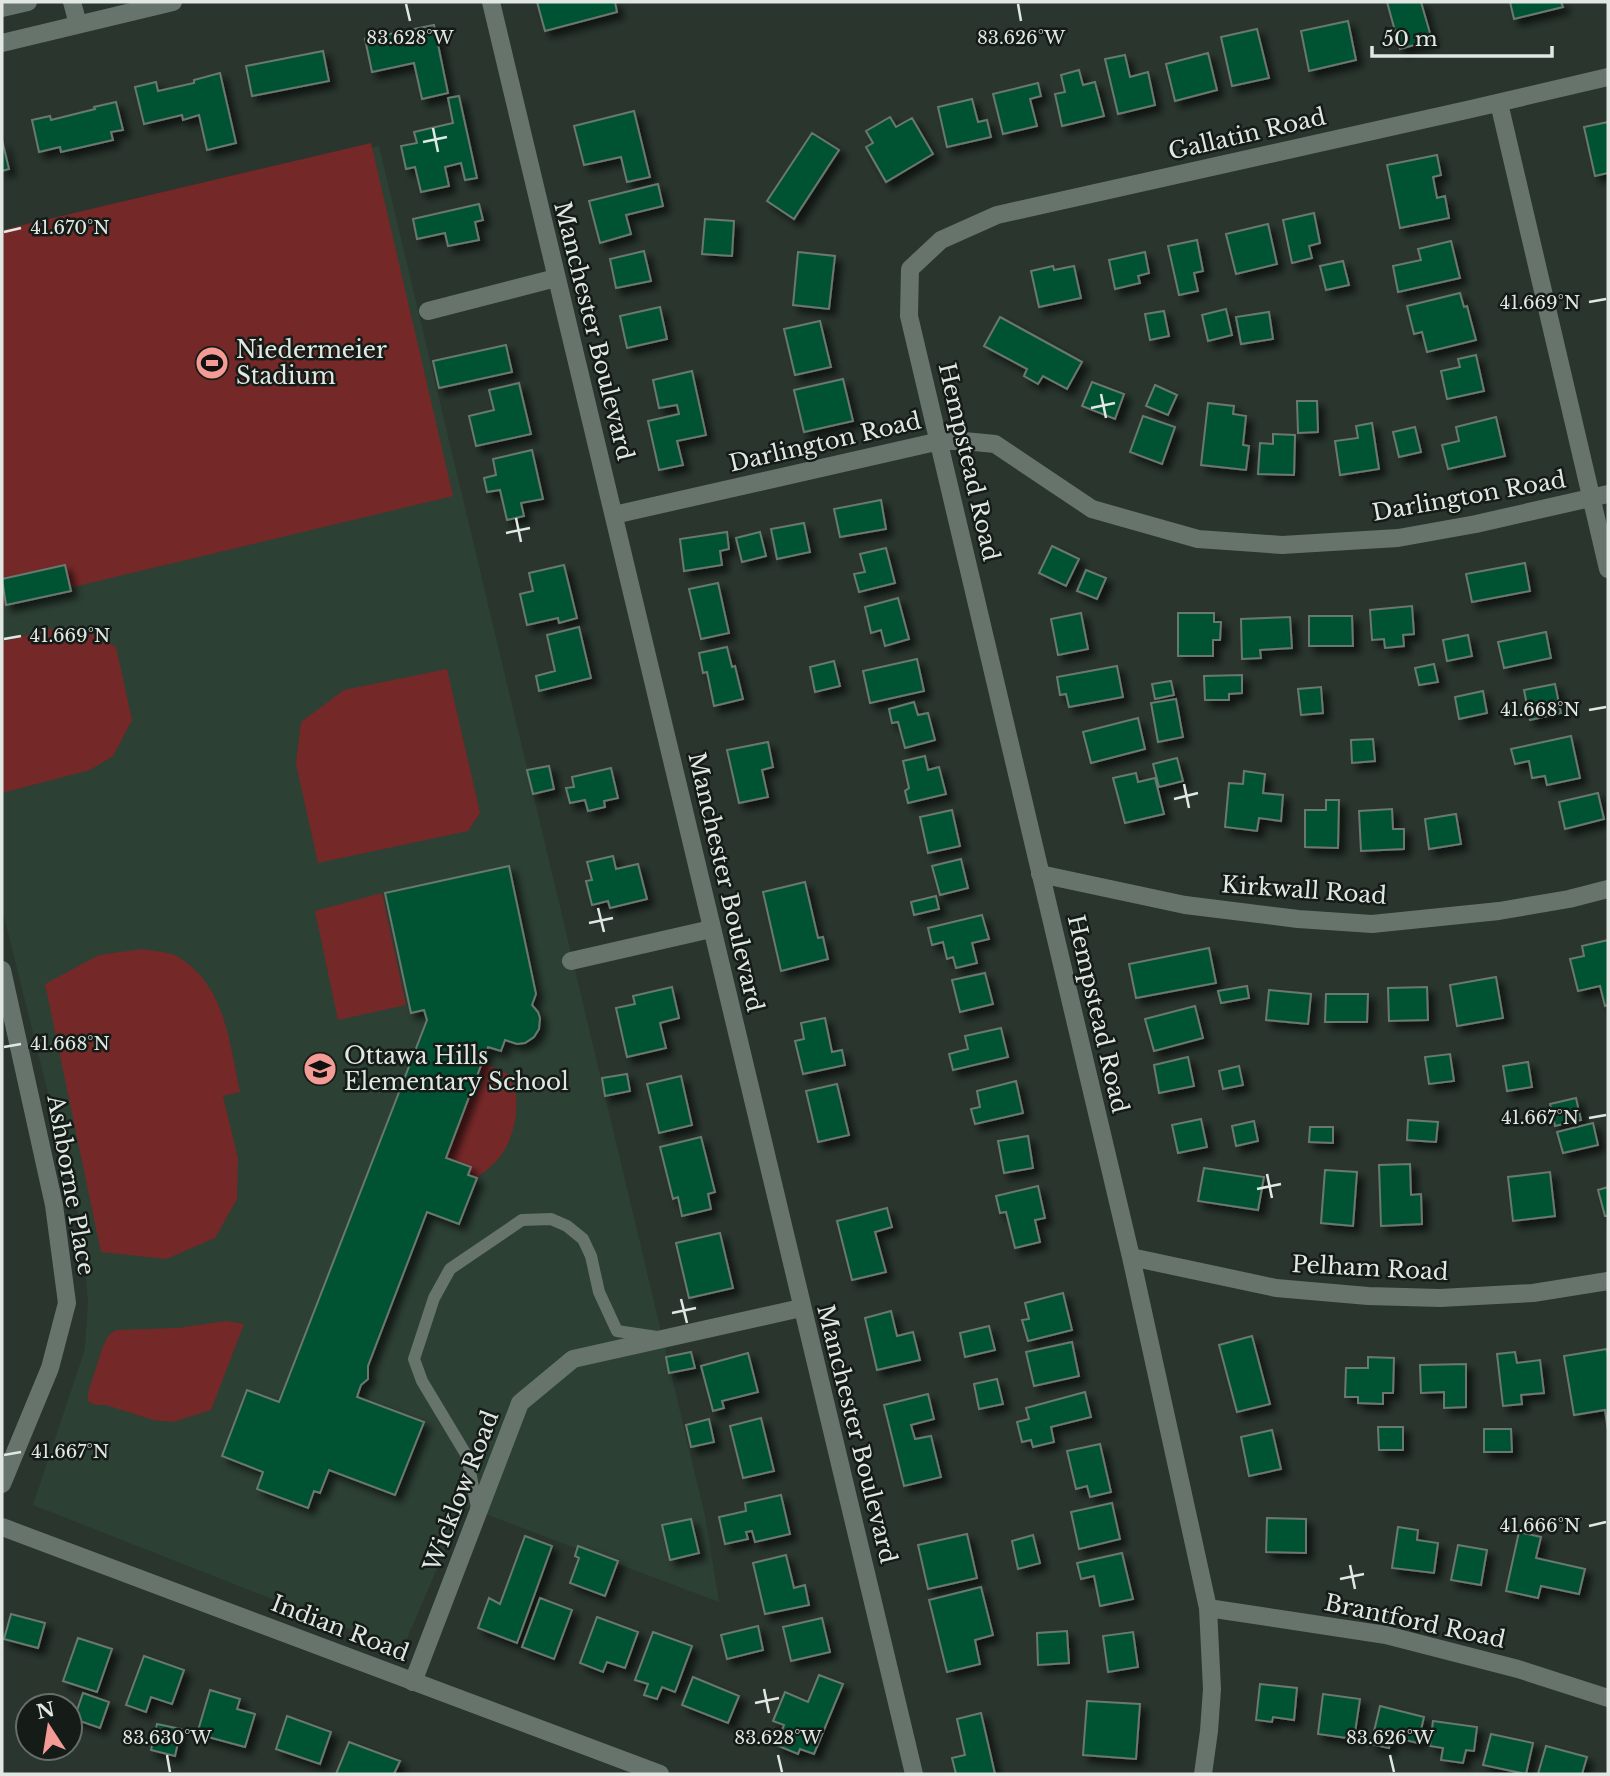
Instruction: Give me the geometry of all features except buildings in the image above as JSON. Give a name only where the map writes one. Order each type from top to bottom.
[{"type":"street","points":[[2,8],[29,2]]},
{"type":"street","points":[[72,2],[78,24]]},
{"type":"street","points":[[2,43],[173,2]]},
{"type":"street","name":"Manchester Boulevard","points":[[491,2],[914,1774]]},
{"type":"street","name":"Gallatin Road","points":[[910,269],[942,240],[997,215],[1608,77]]},
{"type":"street","points":[[1499,103],[1600,496],[1608,569]]},
{"type":"street","name":"Hempstead Road","points":[[910,269],[909,316],[1131,1257],[1208,1608],[1212,1689],[1203,1774]]},
{"type":"street","points":[[428,312],[556,278]]},
{"type":"street","name":"Darlington Road","points":[[614,515],[940,441],[995,444],[1092,509],[1198,539],[1282,545],[1398,538],[1476,524],[1600,496]]},
{"type":"street","name":"Kirkwall Road","points":[[1040,874],[1185,905],[1298,919],[1372,924],[1499,911],[1608,889]]},
{"type":"street","points":[[571,961],[711,929]]},
{"type":"street","name":"Ashborne Place","points":[[2,970],[54,1205],[67,1303],[50,1368],[2,1485]]},
{"type":"street","name":"Pelham Road","points":[[1131,1257],[1276,1287],[1368,1296],[1440,1298],[1533,1293],[1608,1281]]},
{"type":"street","name":"Wicklow Road","points":[[413,1682],[520,1403],[573,1359],[801,1308]]},
{"type":"street","name":"Indian Road","points":[[2,1527],[660,1774]]},
{"type":"street","name":"Brantford Road","points":[[1208,1608],[1386,1635],[1518,1669],[1608,1698]]},
{"type":"lane","points":[[478,1514],[467,1456],[422,1381],[414,1359],[434,1298],[450,1269],[522,1220],[551,1219],[567,1226],[583,1239],[591,1256],[599,1293],[617,1331],[664,1339]]},
{"type":"shaded area","name":"Niedermeier Stadium","points":[[371,143],[453,496],[2,604],[2,230]]},
{"type":"shaded area","name":"Ottawa Hills Elementary School","points":[[379,146],[705,1516],[719,1602],[464,1506],[402,1650],[33,1505],[85,1349],[88,1302],[82,1230],[2,908],[2,233]]},
{"type":"shaded area","points":[[54,628],[88,631],[116,647],[132,720],[113,756],[90,770],[2,793],[2,642]]},
{"type":"shaded area","points":[[447,669],[480,813],[468,831],[318,863],[296,764],[301,722],[344,690]]},
{"type":"shaded area","points":[[382,893],[406,1005],[338,1020],[315,911]]},
{"type":"shaded area","points":[[143,949],[180,958],[195,970],[207,985],[223,1018],[240,1092],[223,1096],[238,1159],[237,1199],[215,1238],[166,1259],[101,1252],[45,984],[99,955]]},
{"type":"shaded area","points":[[482,1062],[510,1075],[516,1094],[516,1116],[506,1147],[496,1161],[477,1178],[468,1175],[470,1167],[446,1158]]},
{"type":"shaded area","points":[[226,1321],[244,1324],[211,1410],[173,1422],[153,1420],[88,1401],[88,1393],[103,1346],[108,1336],[116,1330],[178,1328]]},
{"type":"place","name":"Niedermeier Stadium","points":[[212,363]]},
{"type":"place","name":"Ottawa Hills Elementary School","points":[[320,1069]]}]
